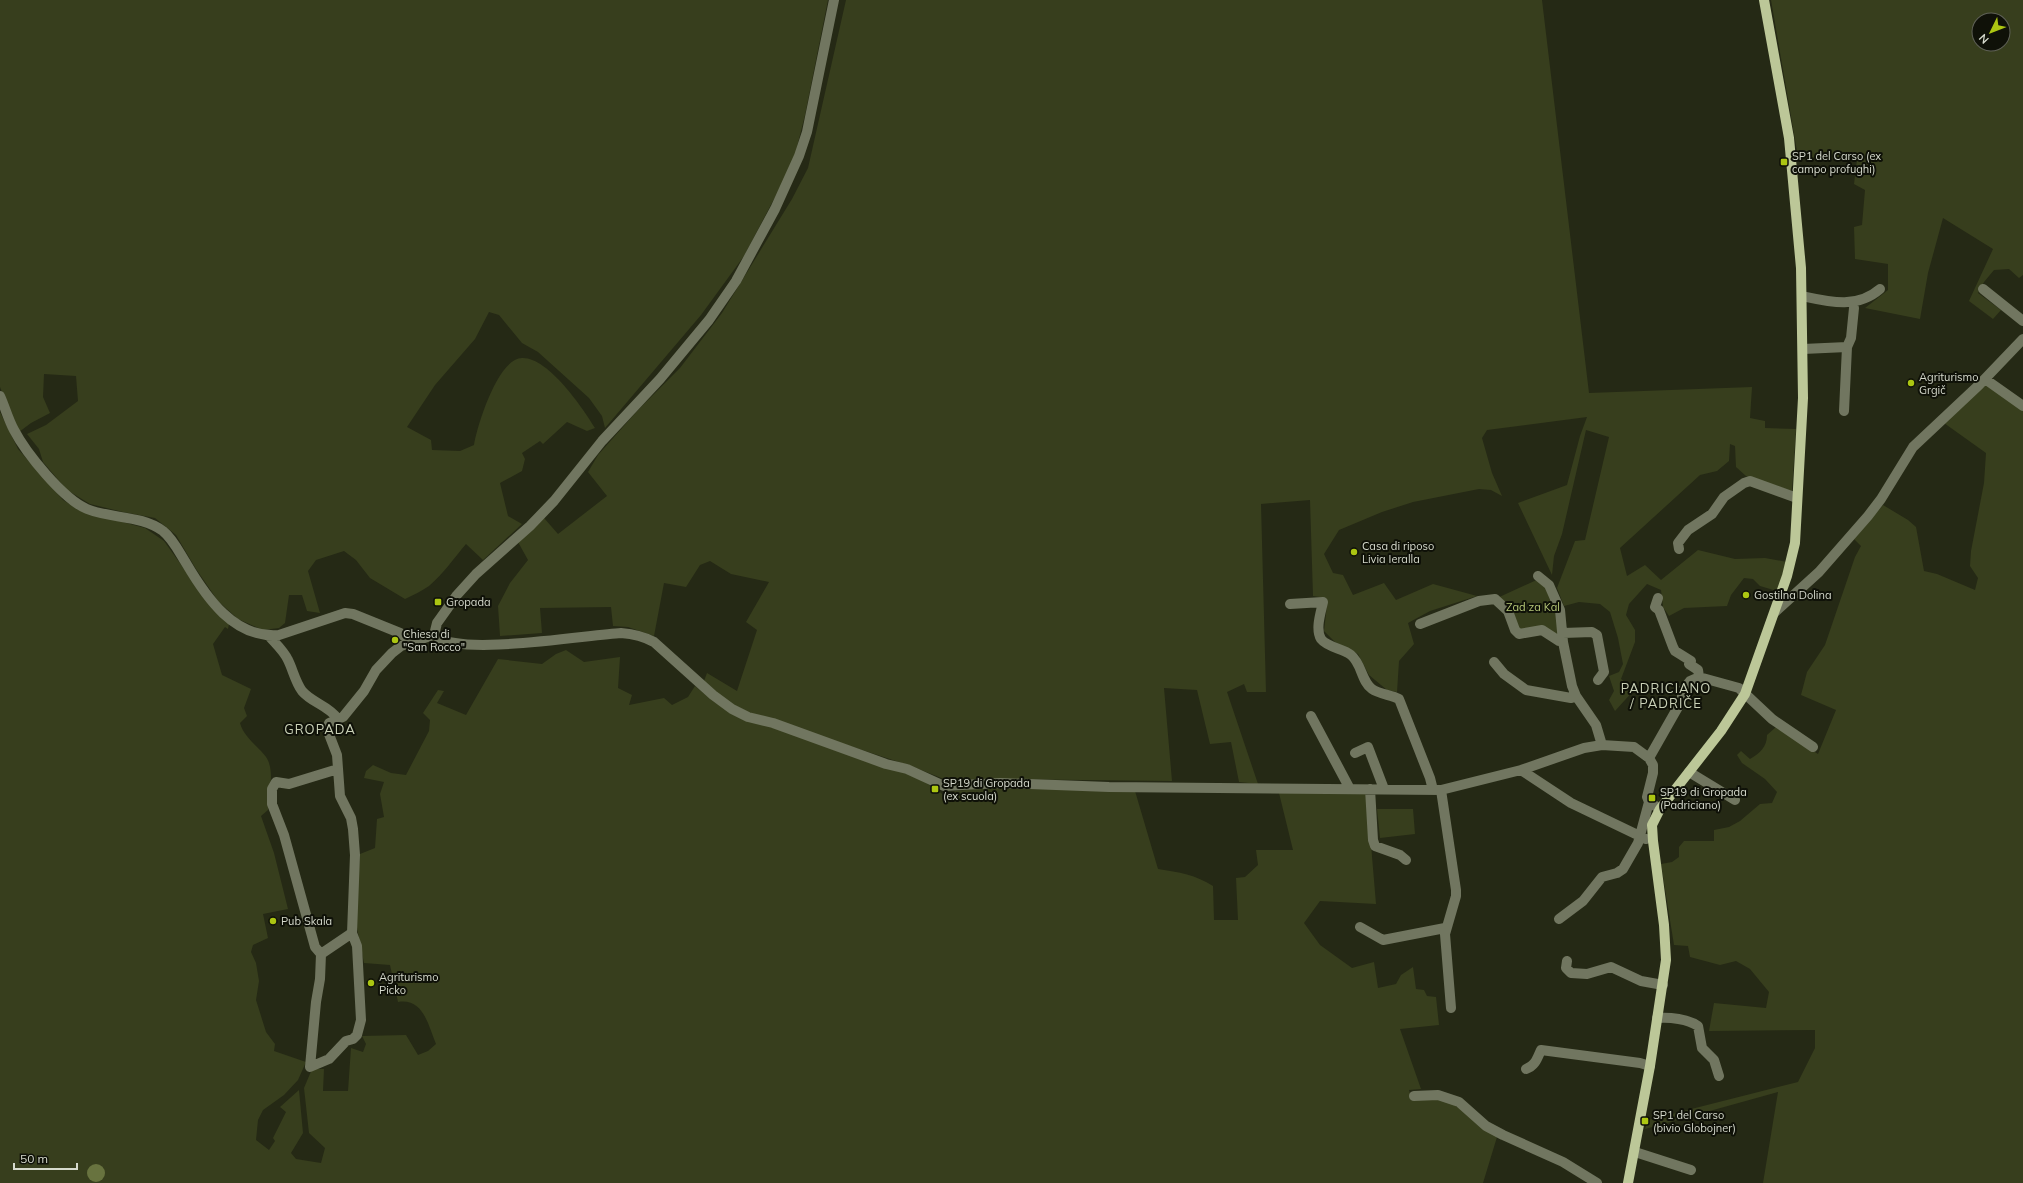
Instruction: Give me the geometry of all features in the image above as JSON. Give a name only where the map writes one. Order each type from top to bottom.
[{"type":"main road","points":[[1628,1183],[1635,1152],[1663,985],[1666,939],[1652,841],[1652,825],[1660,809],[1727,722],[1745,694],[1775,612],[1793,556],[1803,349],[1802,296],[1793,167],[1784,100],[1764,0]]},
{"type":"street","points":[[436,634],[437,623],[457,595],[476,574],[530,526],[554,501],[602,441],[660,379],[709,320],[736,281],[775,209],[799,156],[807,132],[834,0]]},
{"type":"street","points":[[1802,296],[1844,303],[1869,298],[1880,289]]},
{"type":"street","points":[[1983,290],[2023,320]]},
{"type":"street","points":[[1844,410],[1847,347],[1851,338],[1854,308]]},
{"type":"street","points":[[1775,612],[1819,572],[1864,521],[1881,499],[1914,448],[1985,379],[2023,339]]},
{"type":"street","points":[[1803,349],[1847,347]]},
{"type":"street","points":[[1985,379],[2023,406]]},
{"type":"street","points":[[0,396],[13,428],[32,458],[74,502],[87,509],[152,525],[163,532],[171,540],[196,580],[223,614],[241,627],[255,633],[269,636],[279,635],[345,613],[362,617],[400,633],[411,642]]},
{"type":"street","points":[[1679,549],[1678,543],[1688,530],[1712,514],[1718,503],[1744,483],[1750,481],[1797,498]]},
{"type":"street","points":[[1538,576],[1549,585],[1560,610],[1569,675],[1576,696],[1596,725],[1602,745]]},
{"type":"street","points":[[1658,598],[1655,607],[1659,610],[1675,651],[1691,661],[1689,664],[1698,670],[1699,677]]},
{"type":"street","points":[[1420,624],[1479,601],[1495,599],[1508,611],[1515,630],[1519,634],[1542,630],[1559,641],[1563,637],[1592,632],[1597,635],[1604,672],[1598,680]]},
{"type":"street","points":[[1290,604],[1323,602],[1319,628],[1321,638],[1326,643],[1351,655],[1358,662],[1366,682],[1373,690],[1399,699],[1430,778],[1437,790],[1456,890],[1456,896],[1445,928],[1445,945],[1451,1008]]},
{"type":"street","points":[[436,634],[441,639],[448,642],[469,644],[508,644],[621,633],[633,634],[654,642],[707,690],[732,709],[748,717],[773,723],[886,764],[907,769],[944,786],[1007,783],[1109,787],[1350,788],[1437,790],[1521,770],[1584,748],[1602,745],[1634,747],[1649,758],[1653,773],[1648,791],[1649,802],[1640,837],[1623,869],[1617,873],[1602,877],[1583,901],[1559,919]]},
{"type":"street","points":[[338,768],[289,784],[276,782],[272,789],[272,804],[284,835],[315,947],[321,954],[320,979],[316,1002],[310,1067],[329,1059],[346,1041],[357,1035],[361,1020],[358,946],[352,933],[355,855],[353,829],[351,818],[340,796],[338,768],[337,755],[327,729],[329,723],[343,717],[356,702],[381,664],[402,646],[436,634]]},
{"type":"street","points":[[269,636],[288,658],[296,682],[303,691],[314,701],[324,705],[338,719]]},
{"type":"street","points":[[1494,662],[1504,674],[1526,690],[1571,698],[1576,696]]},
{"type":"street","points":[[1649,758],[1682,700],[1682,690],[1690,680],[1699,677],[1734,686],[1772,719],[1813,748]]},
{"type":"street","points":[[1311,716],[1350,788]]},
{"type":"street","points":[[1355,753],[1368,747],[1384,789]]},
{"type":"street","points":[[1521,770],[1571,803],[1640,837],[1652,841]]},
{"type":"street","points":[[1689,772],[1735,800]]},
{"type":"street","points":[[1370,789],[1373,840],[1376,846],[1400,855],[1406,860]]},
{"type":"street","points":[[1649,802],[1660,809]]},
{"type":"street","points":[[1360,927],[1383,940],[1445,928]]},
{"type":"street","points":[[321,954],[341,942],[352,933]]},
{"type":"street","points":[[1567,961],[1566,968],[1571,973],[1579,975],[1611,967],[1640,981],[1663,985]]},
{"type":"street","points":[[1658,1018],[1667,1018],[1693,1023],[1698,1026],[1702,1048],[1714,1060],[1718,1076]]},
{"type":"street","points":[[1526,1070],[1532,1067],[1540,1050],[1633,1062],[1650,1066]]},
{"type":"street","points":[[1414,1096],[1438,1095],[1459,1102],[1486,1126],[1563,1162],[1597,1183]]},
{"type":"street","points":[[1635,1152],[1691,1170]]},
{"type":"green space","points":[[0,0],[828,0],[805,115],[793,163],[744,256],[701,315],[605,428],[602,416],[589,398],[538,352],[522,343],[499,315],[489,312],[475,339],[435,385],[407,427],[431,440],[432,450],[460,451],[474,445],[479,423],[490,394],[505,369],[513,361],[522,358],[532,360],[553,374],[564,385],[582,408],[595,428],[587,431],[567,422],[543,444],[540,441],[522,453],[525,459],[522,471],[500,483],[508,516],[522,524],[483,560],[466,544],[444,571],[429,586],[405,599],[370,578],[356,560],[344,551],[316,560],[308,571],[320,613],[307,611],[302,595],[289,595],[285,623],[279,628],[263,630],[238,619],[218,601],[196,569],[176,535],[155,518],[90,504],[67,490],[43,462],[39,449],[27,434],[46,425],[78,401],[76,376],[44,374],[43,397],[50,413],[31,423],[19,432],[12,419],[0,387]]},
{"type":"green space","points":[[846,0],[1542,0],[1589,393],[1752,387],[1750,418],[1765,421],[1765,428],[1796,429],[1792,491],[1746,476],[1736,467],[1735,446],[1730,444],[1729,461],[1717,471],[1700,475],[1620,548],[1627,576],[1645,565],[1661,580],[1698,550],[1735,559],[1765,558],[1787,562],[1777,591],[1760,586],[1753,579],[1744,578],[1731,595],[1727,606],[1684,608],[1669,616],[1663,607],[1661,590],[1647,584],[1629,604],[1626,615],[1635,630],[1635,642],[1621,679],[1635,689],[1615,711],[1609,700],[1614,691],[1609,676],[1619,672],[1623,664],[1618,638],[1610,612],[1600,604],[1579,602],[1564,606],[1557,588],[1575,541],[1585,540],[1609,437],[1586,430],[1562,534],[1554,556],[1552,575],[1518,503],[1567,485],[1580,436],[1587,417],[1487,430],[1482,438],[1492,473],[1502,496],[1491,490],[1479,489],[1413,502],[1382,512],[1339,530],[1324,554],[1333,573],[1343,575],[1353,595],[1384,583],[1396,600],[1433,584],[1477,596],[1430,611],[1408,623],[1414,644],[1399,661],[1397,692],[1387,690],[1369,675],[1358,654],[1335,642],[1324,631],[1327,605],[1326,598],[1313,596],[1310,500],[1261,504],[1266,692],[1247,692],[1244,684],[1227,692],[1258,784],[1239,782],[1231,742],[1210,744],[1197,690],[1164,688],[1172,781],[991,779],[949,781],[911,766],[749,713],[725,700],[704,681],[707,673],[737,691],[757,630],[746,622],[769,582],[731,574],[710,561],[700,565],[686,587],[664,583],[654,636],[628,627],[613,626],[611,607],[540,608],[542,633],[500,636],[498,606],[510,583],[528,560],[518,542],[544,518],[558,534],[607,496],[588,472],[598,455],[638,410],[680,368],[722,313],[792,199],[808,168]]},
{"type":"green space","points":[[1771,0],[2023,0],[2023,275],[2019,278],[2009,269],[1994,270],[1984,282],[1978,293],[2001,310],[1993,319],[1969,301],[1993,249],[1943,218],[1928,273],[1920,319],[1865,308],[1888,290],[1888,264],[1855,259],[1854,227],[1862,225],[1865,190],[1854,184],[1857,160],[1798,157]]},
{"type":"green space","points":[[1985,382],[2023,409],[2023,1183],[1763,1183],[1778,1092],[1645,1129],[1648,1120],[1798,1082],[1815,1048],[1815,1030],[1709,1031],[1714,1003],[1766,1008],[1769,992],[1750,969],[1736,961],[1720,965],[1690,957],[1688,946],[1674,945],[1661,864],[1672,862],[1679,857],[1679,847],[1684,841],[1714,841],[1714,830],[1729,827],[1740,821],[1760,804],[1772,803],[1777,792],[1765,779],[1742,763],[1737,755],[1741,751],[1750,759],[1754,757],[1760,752],[1766,743],[1767,735],[1776,727],[1818,754],[1836,710],[1801,695],[1807,672],[1825,645],[1855,557],[1861,546],[1854,539],[1883,505],[1908,520],[1916,527],[1924,571],[1937,574],[1975,590],[1978,578],[1970,566],[1971,551],[1984,483],[1986,453],[1944,423]]},
{"type":"green space","points":[[0,412],[18,449],[63,500],[81,511],[145,528],[164,541],[182,566],[229,624],[228,629],[225,627],[213,644],[222,675],[251,689],[244,708],[247,716],[240,723],[246,735],[264,754],[269,763],[271,781],[268,810],[261,816],[274,853],[288,909],[263,914],[268,938],[253,945],[251,952],[256,963],[259,981],[256,1000],[266,1032],[275,1044],[274,1051],[306,1062],[298,1080],[284,1095],[263,1110],[258,1120],[256,1140],[269,1150],[275,1141],[273,1138],[286,1112],[280,1107],[299,1090],[303,1133],[291,1153],[296,1159],[321,1163],[325,1148],[309,1133],[304,1088],[312,1069],[324,1069],[323,1091],[348,1091],[351,1048],[363,1052],[366,1044],[362,1036],[406,1035],[418,1055],[428,1051],[436,1044],[427,1021],[419,1008],[406,1002],[398,1002],[390,965],[364,963],[355,918],[360,854],[375,848],[377,819],[384,817],[380,794],[384,782],[364,778],[366,771],[373,765],[391,773],[406,775],[429,731],[430,720],[423,713],[438,690],[444,691],[437,703],[466,715],[498,659],[542,664],[556,654],[566,650],[584,662],[620,657],[618,688],[632,695],[629,705],[664,698],[672,705],[688,697],[695,686],[713,701],[731,713],[911,774],[938,790],[946,798],[955,791],[999,787],[1135,791],[1158,869],[1187,874],[1213,886],[1214,920],[1238,920],[1236,878],[1245,877],[1258,865],[1256,850],[1293,850],[1279,793],[1365,793],[1367,797],[1376,904],[1320,901],[1304,923],[1320,945],[1352,968],[1374,962],[1378,988],[1396,984],[1401,975],[1413,967],[1416,989],[1424,990],[1427,996],[1436,997],[1439,1025],[1400,1029],[1421,1089],[1409,1090],[1412,1100],[1425,1098],[1436,1099],[1458,1107],[1497,1137],[1483,1183],[0,1183]]},
{"type":"green space","name":"Zad za Kal","points":[[1541,578],[1549,585],[1563,642],[1549,633],[1519,634],[1495,599]]},
{"type":"green space","points":[[1377,809],[1413,809],[1415,834],[1380,838]]},
{"type":"shaded area","points":[[92,1164],[100,1164],[105,1169],[103,1180],[100,1182],[92,1182],[87,1177],[87,1169]]},
{"type":"place","name":"SP1 del Carso (ex campo profughi)","points":[[1784,162]]},
{"type":"place","name":"Agriturismo Grgič","points":[[1911,383]]},
{"type":"place","name":"Casa di riposo Livia Ieralla","points":[[1354,552]]},
{"type":"place","name":"Gostilna Dolina","points":[[1746,595]]},
{"type":"place","name":"Gropada","points":[[438,602]]},
{"type":"place","name":"Chiesa di \"San Rocco\"","points":[[395,640]]},
{"type":"place","name":"SP19 di Gropada (ex scuola)","points":[[935,789]]},
{"type":"place","name":"SP19 di Gropada (Padriciano)","points":[[1652,798]]},
{"type":"place","name":"Pub Skala","points":[[273,921]]},
{"type":"place","name":"Agriturismo Picko","points":[[371,983]]},
{"type":"place","name":"SP1 del Carso (bivio Globojner)","points":[[1645,1121]]},
{"type":"district","name":"PADRICIANO / PADRIČE","points":[[1666,696]]},
{"type":"district","name":"GROPADA","points":[[320,729]]}]
